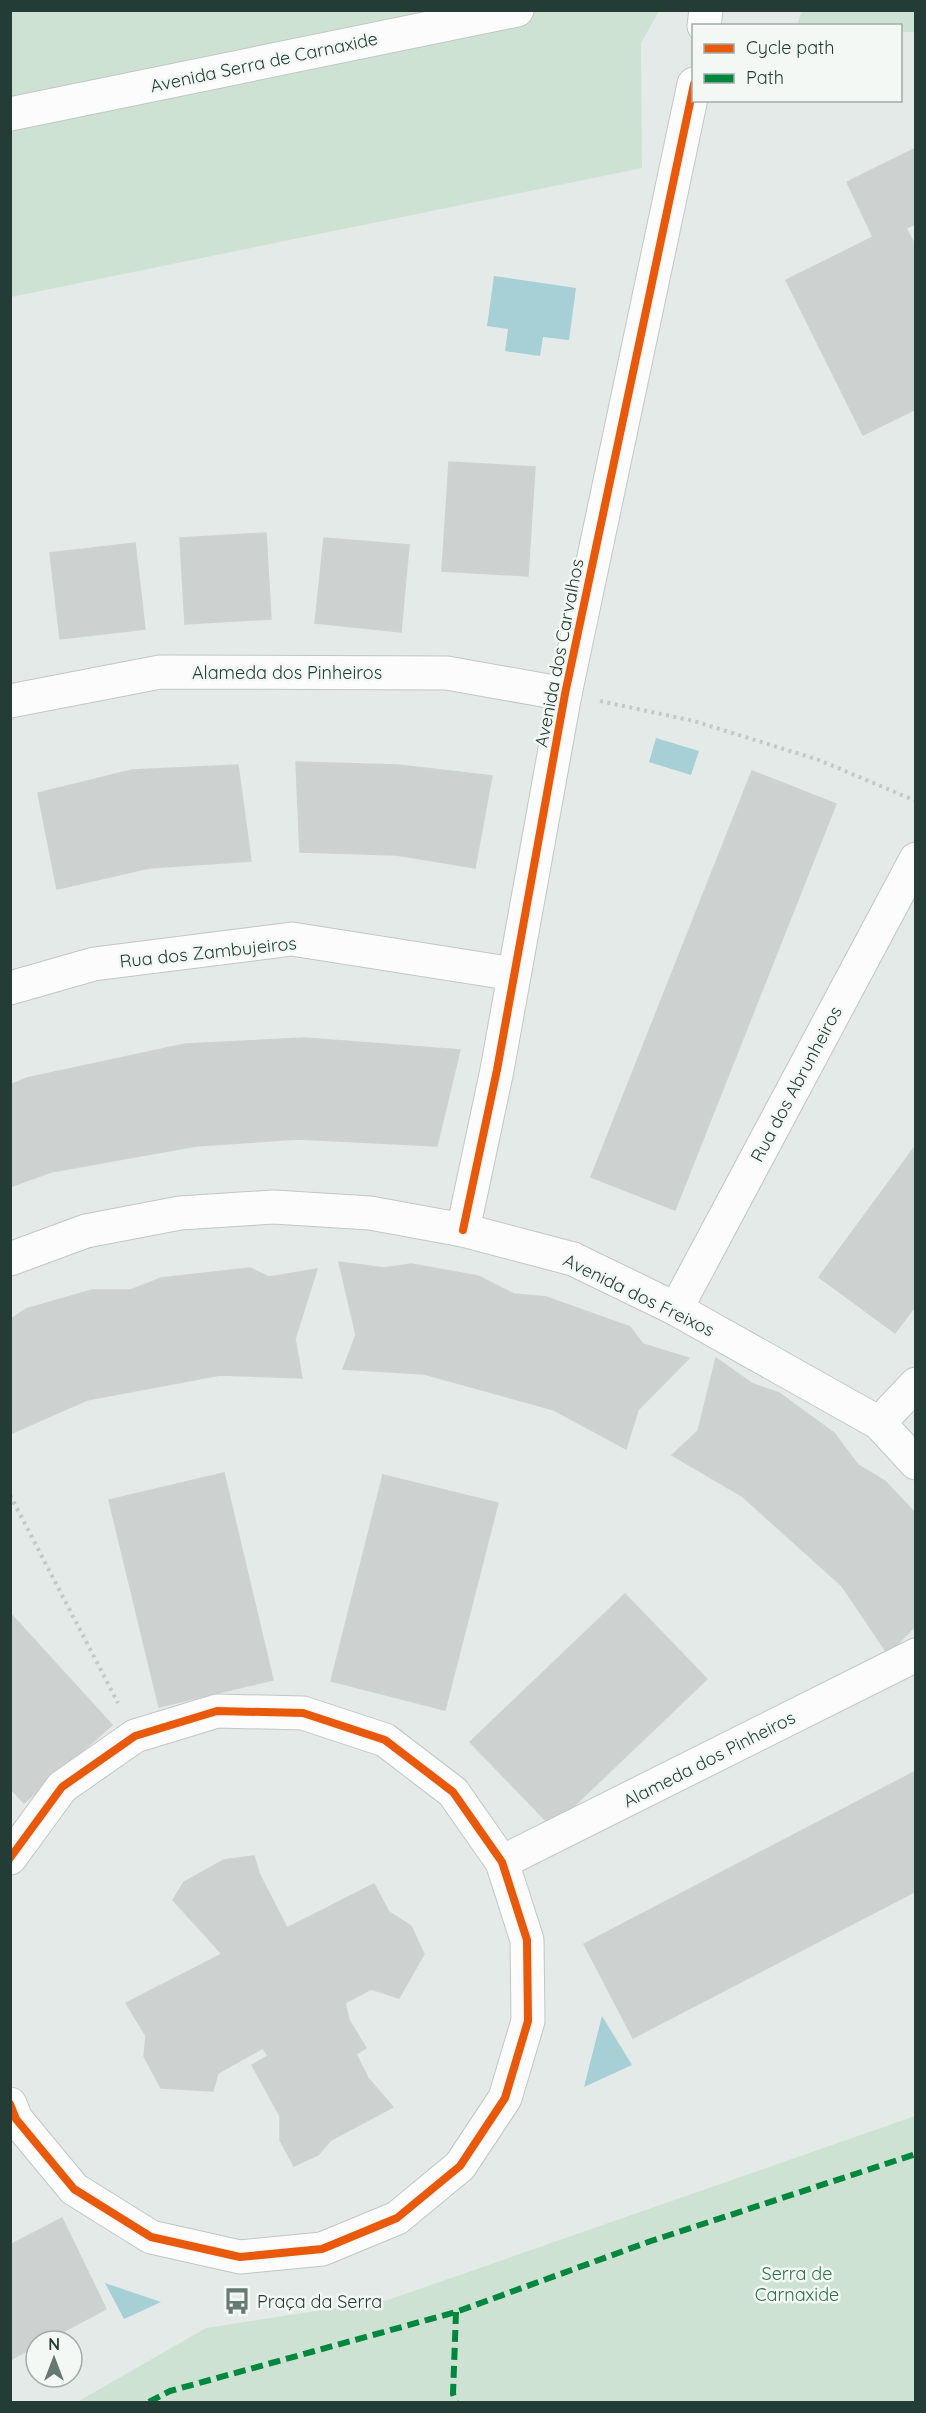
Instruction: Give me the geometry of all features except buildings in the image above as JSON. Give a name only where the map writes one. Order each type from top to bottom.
[{"type":"street","name":"Avenida Serra de Carnaxide","points":[[10,114],[517,10]]},
{"type":"street","name":"Avenida dos Carvalhos","points":[[463,1230],[514,974],[565,694],[692,89]]},
{"type":"street","name":"Alameda dos Pinheiros","points":[[10,701],[160,672],[447,673],[565,694]]},
{"type":"street","name":"Rua dos Abrunheiros","points":[[676,1310],[915,859]]},
{"type":"street","name":"Rua dos Zambujeiros","points":[[10,988],[94,964],[292,939],[514,974]]},
{"type":"street","name":"Avenida dos Freixos","points":[[10,1259],[86,1231],[180,1213],[274,1207],[370,1213],[463,1230],[573,1259],[676,1310],[879,1423],[915,1463]]},
{"type":"street","points":[[879,1423],[915,1384]]},
{"type":"street","name":"Alameda dos Pinheiros","points":[[502,1862],[915,1655]]},
{"type":"street","points":[[10,1858],[62,1787],[135,1736],[217,1711],[303,1713],[385,1740],[453,1792],[502,1862],[527,1940],[528,2021],[505,2098],[460,2166],[397,2218],[321,2249],[240,2256],[152,2237],[74,2189],[12,2115]]},
{"type":"path","points":[[565,694],[694,721],[819,760],[915,801]]},
{"type":"path","points":[[10,1495],[135,1736]]},
{"type":"green space","points":[[11,11],[659,11],[641,43],[642,168],[11,297]]},
{"type":"green space","points":[[802,11],[915,11],[915,32],[902,32],[902,24],[797,24]]},
{"type":"green space","name":"Serra de Carnaxide","points":[[915,2116],[915,2402],[77,2402],[206,2328],[388,2300]]},
{"type":"water","points":[[494,276],[576,288],[569,340],[543,337],[540,356],[505,351],[508,329],[487,326]]},
{"type":"water","points":[[656,738],[699,751],[691,775],[649,762]]},
{"type":"water","points":[[602,2016],[632,2065],[584,2087]]},
{"type":"water","points":[[105,2283],[161,2302],[124,2319]]},
{"type":"marked path","points":[[149,2402],[170,2391],[456,2312],[651,2241],[916,2154]]},
{"type":"marked path","points":[[456,2312],[453,2394],[456,2402]]},
{"type":"cycle path","points":[[463,1230],[497,1070],[565,694],[692,93]]},
{"type":"cycle path","points":[[10,1858],[62,1787],[135,1736],[217,1711],[303,1713],[385,1740],[453,1792],[502,1862],[527,1940],[528,2021],[505,2098],[460,2166],[397,2218],[322,2249],[240,2257],[151,2237],[74,2189],[16,2119],[10,2104]]},
{"type":"place","name":"Praça da Serra","points":[[237,2301]]}]
